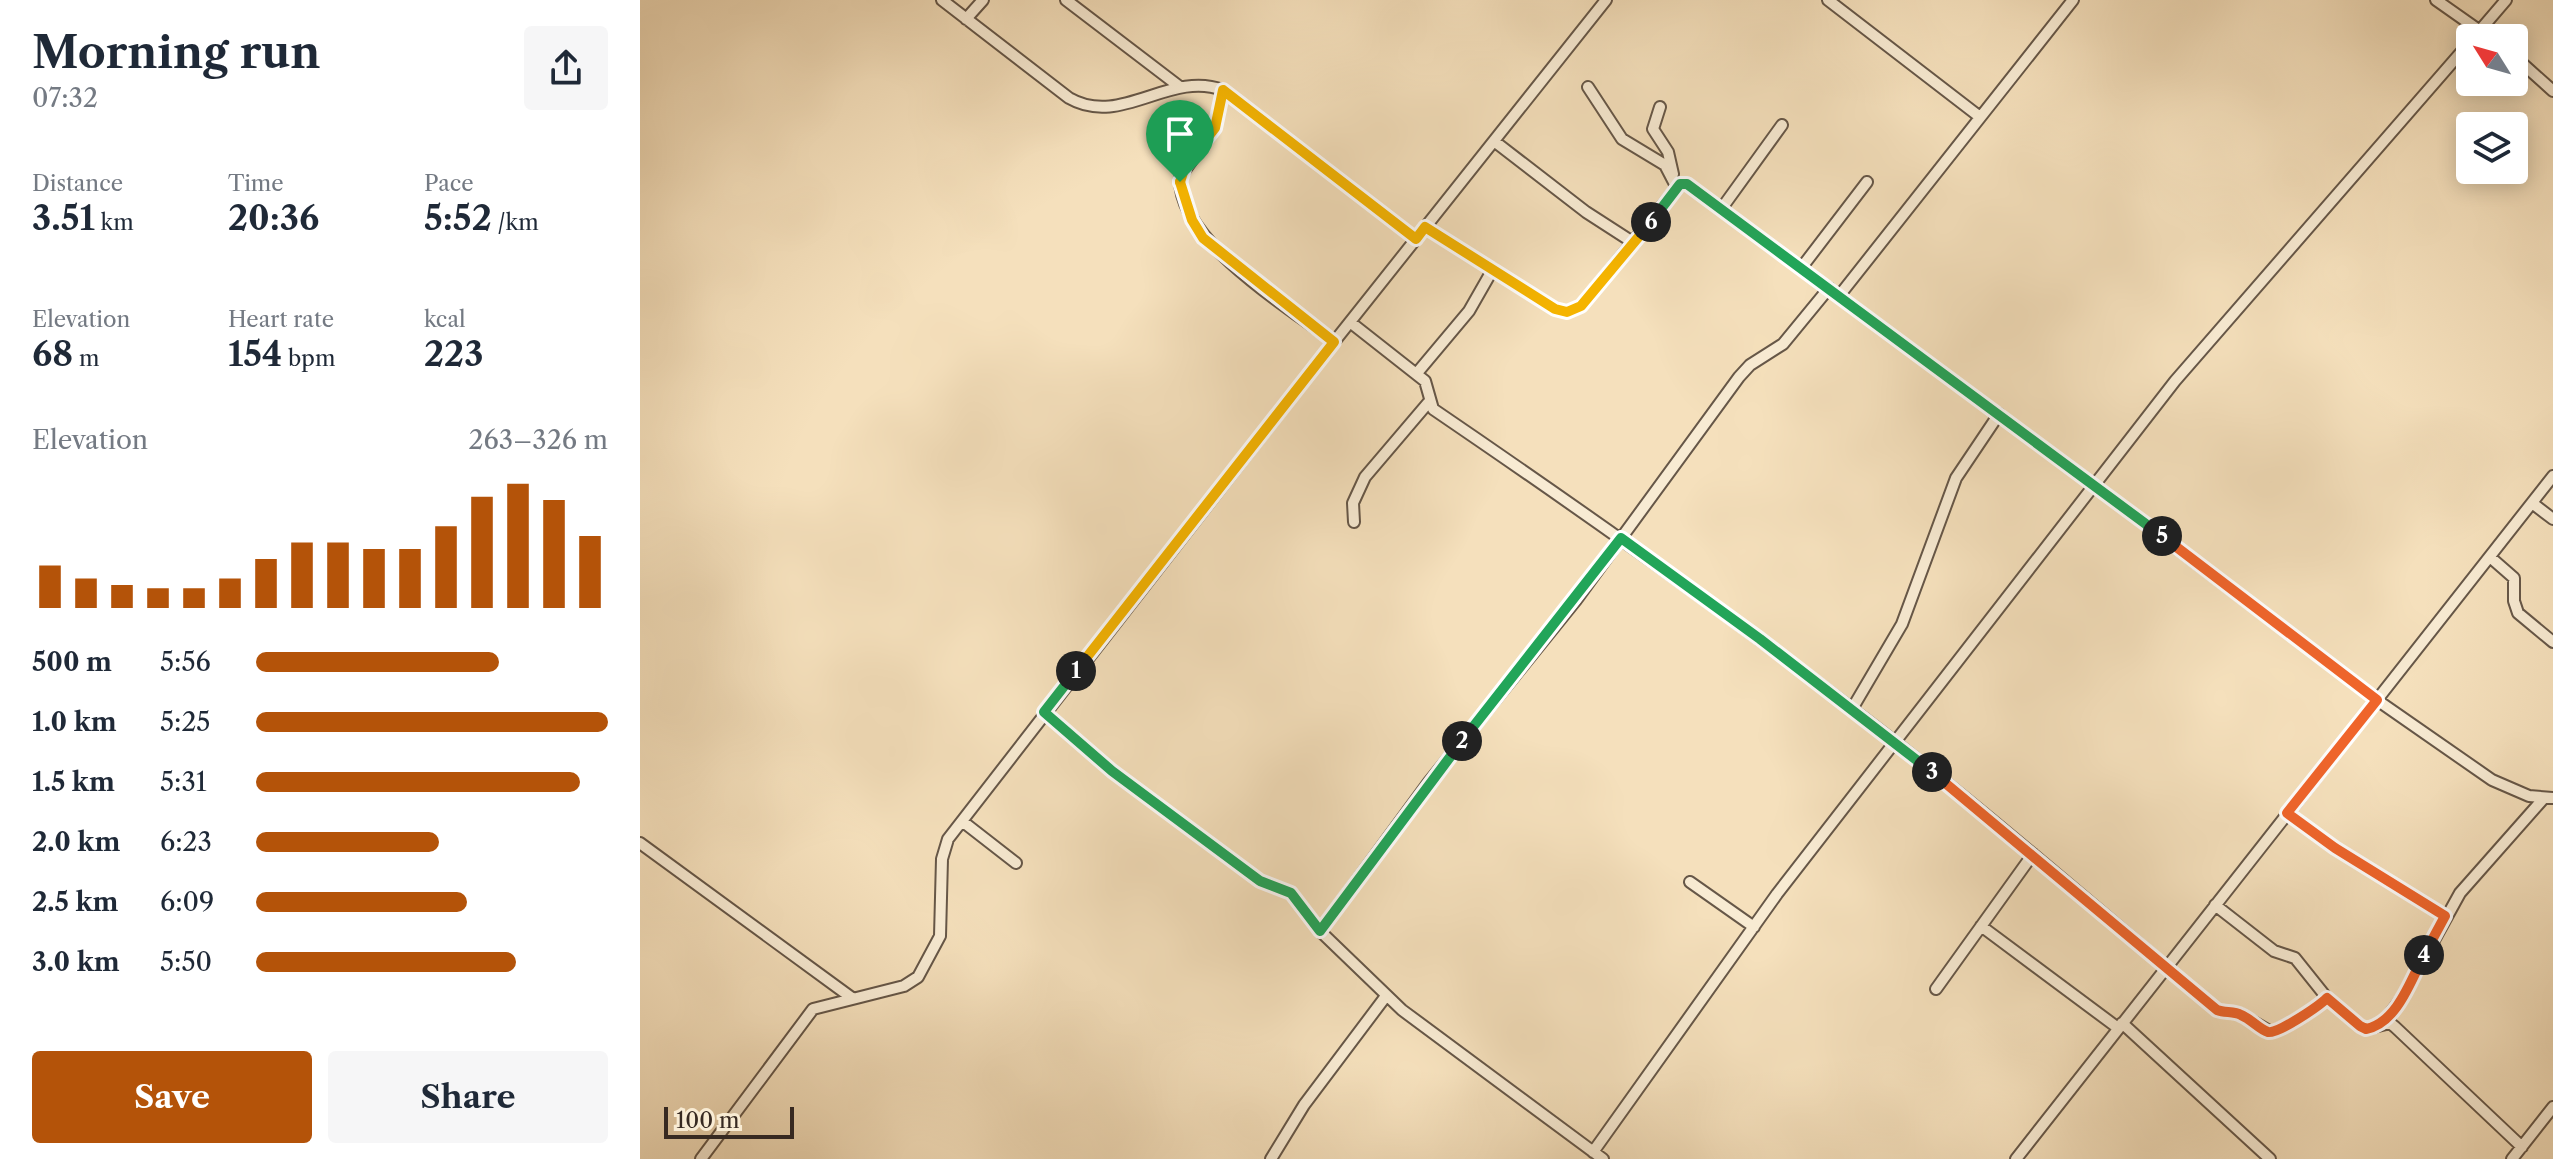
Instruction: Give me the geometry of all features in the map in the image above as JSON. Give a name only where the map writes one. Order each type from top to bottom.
[{"type":"street","points":[[942,0],[1086,107],[1112,108],[1180,87],[1207,85],[1223,90],[1416,239]]},
{"type":"street","points":[[966,19],[983,0]]},
{"type":"street","points":[[1066,0],[1180,87]]},
{"type":"street","points":[[701,1159],[808,1015],[820,1006],[904,986],[918,977],[927,965],[942,925],[942,851],[962,821],[1334,342],[1606,0]]},
{"type":"street","points":[[1828,0],[1980,117]]},
{"type":"street","points":[[1839,296],[2073,0]]},
{"type":"street","points":[[2436,0],[2461,24]]},
{"type":"street","points":[[2485,24],[2506,0]]},
{"type":"street","points":[[1593,1152],[1779,892],[2204,345],[2456,58]]},
{"type":"street","points":[[2528,69],[2553,91]]},
{"type":"street","points":[[1588,87],[1622,139],[1665,165],[1673,176]]},
{"type":"street","points":[[1223,90],[1215,128],[1180,177],[1192,220],[1213,248],[1334,342]]},
{"type":"street","points":[[1660,107],[1653,129],[1668,152],[1677,188]]},
{"type":"street","points":[[1722,208],[1782,125]]},
{"type":"street","points":[[1494,141],[1586,212],[1634,243]]},
{"type":"street","points":[[1802,267],[1867,182]]},
{"type":"street","points":[[1425,227],[1555,309],[1567,312],[1581,306],[1677,188],[1687,184],[1999,414],[2377,700],[2492,780],[2529,796],[2548,798]]},
{"type":"street","points":[[1417,373],[1469,311],[1493,269]]},
{"type":"street","points":[[1320,931],[1429,782],[1578,598],[1744,371],[1783,344],[1829,288]]},
{"type":"street","points":[[1350,322],[1428,384],[1428,403],[1365,477],[1353,503],[1354,522]]},
{"type":"street","points":[[1428,403],[1621,538],[1852,709],[2033,854],[2217,1010],[2240,1014],[2271,1032],[2297,1017],[2310,1014],[2327,998]]},
{"type":"street","points":[[1852,709],[1902,624],[1956,478],[1999,414]]},
{"type":"street","points":[[2016,1159],[2553,476]]},
{"type":"street","points":[[2532,503],[2553,519]]},
{"type":"street","points":[[2490,557],[2514,578],[2514,601],[2518,613],[2553,642]]},
{"type":"street","points":[[1044,712],[1112,771],[1260,881],[1291,893],[1320,931],[1386,996],[1603,1159]]},
{"type":"street","points":[[2215,905],[2274,951],[2295,958],[2327,998],[2366,1029],[2383,1023],[2402,998],[2445,916],[2468,883],[2548,798]]},
{"type":"street","points":[[2287,813],[2335,848],[2445,916]]},
{"type":"street","points":[[962,821],[1016,863]]},
{"type":"street","points":[[640,843],[852,998]]},
{"type":"street","points":[[1936,989],[2033,854]]},
{"type":"street","points":[[1690,882],[1754,927]]},
{"type":"street","points":[[1981,926],[2120,1026],[2270,1159]]},
{"type":"street","points":[[1271,1159],[1304,1105],[1386,996]]},
{"type":"street","points":[[2383,1023],[2395,1027],[2522,1147]]},
{"type":"street","points":[[2512,1159],[2553,1107]]},
{"type":"route","points":[[1223,90],[1304,149],[1416,239],[1425,227],[1555,309],[1567,312],[1581,306],[1680,184],[1687,184],[2095,486],[2377,700],[2287,813],[2335,848],[2445,916],[2402,998],[2383,1023],[2366,1029],[2327,998],[2310,1014],[2297,1017],[2271,1032],[2240,1014],[2217,1010],[1897,744],[1621,538],[1573,604],[1429,782],[1320,931],[1291,893],[1260,881],[1112,771],[1044,712],[1334,342],[1203,238],[1195,228],[1180,182],[1185,166],[1215,128],[1221,112],[1223,90]]}]
